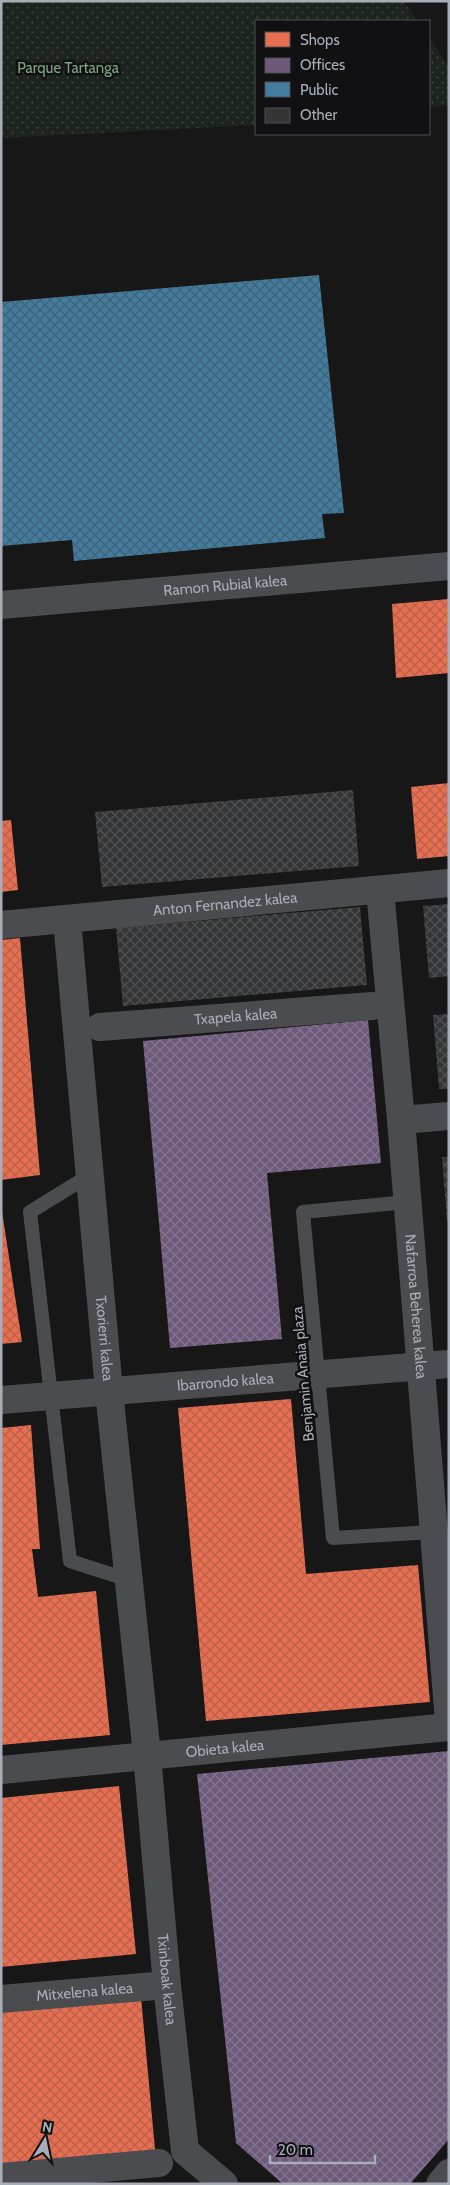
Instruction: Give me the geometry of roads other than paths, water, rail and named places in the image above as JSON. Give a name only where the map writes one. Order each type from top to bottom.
[{"type":"street","name":"Ramon Rubial kalea","points":[[1,605],[449,566]]},
{"type":"street","name":"Anton Fernandez kalea","points":[[1,925],[449,883]]},
{"type":"street","name":"Nafarroa Beherea kalea","points":[[380,890],[401,1120],[419,1366],[449,1722]]},
{"type":"street","name":"Txorierri kalea","points":[[67,920],[109,1391],[147,1755]]},
{"type":"street","name":"Txapela kalea","points":[[100,1027],[372,1006]]},
{"type":"street","points":[[401,1120],[449,1116]]},
{"type":"street","name":"Ibarrondo kalea","points":[[1,1400],[449,1364]]},
{"type":"street","name":"Obieta kalea","points":[[1,1770],[449,1727]]},
{"type":"street","name":"Txinboak kalea","points":[[147,1755],[167,1985],[185,2151]]},
{"type":"street","name":"Mitxelena kalea","points":[[1,1999],[167,1985]]},
{"type":"street","points":[[1,2177],[160,2173],[185,2151],[224,2184]]},
{"type":"street","points":[[440,2184],[449,2173]]},
{"type":"lane","points":[[90,1175],[30,1212],[70,1561],[129,1580]]},
{"type":"lane","name":"Benjamin Anaia plaza","points":[[407,1202],[304,1212],[320,1374],[333,1538],[433,1532]]},
{"type":"park label","name":"Parque Tartanga","points":[[68,68]]}]
